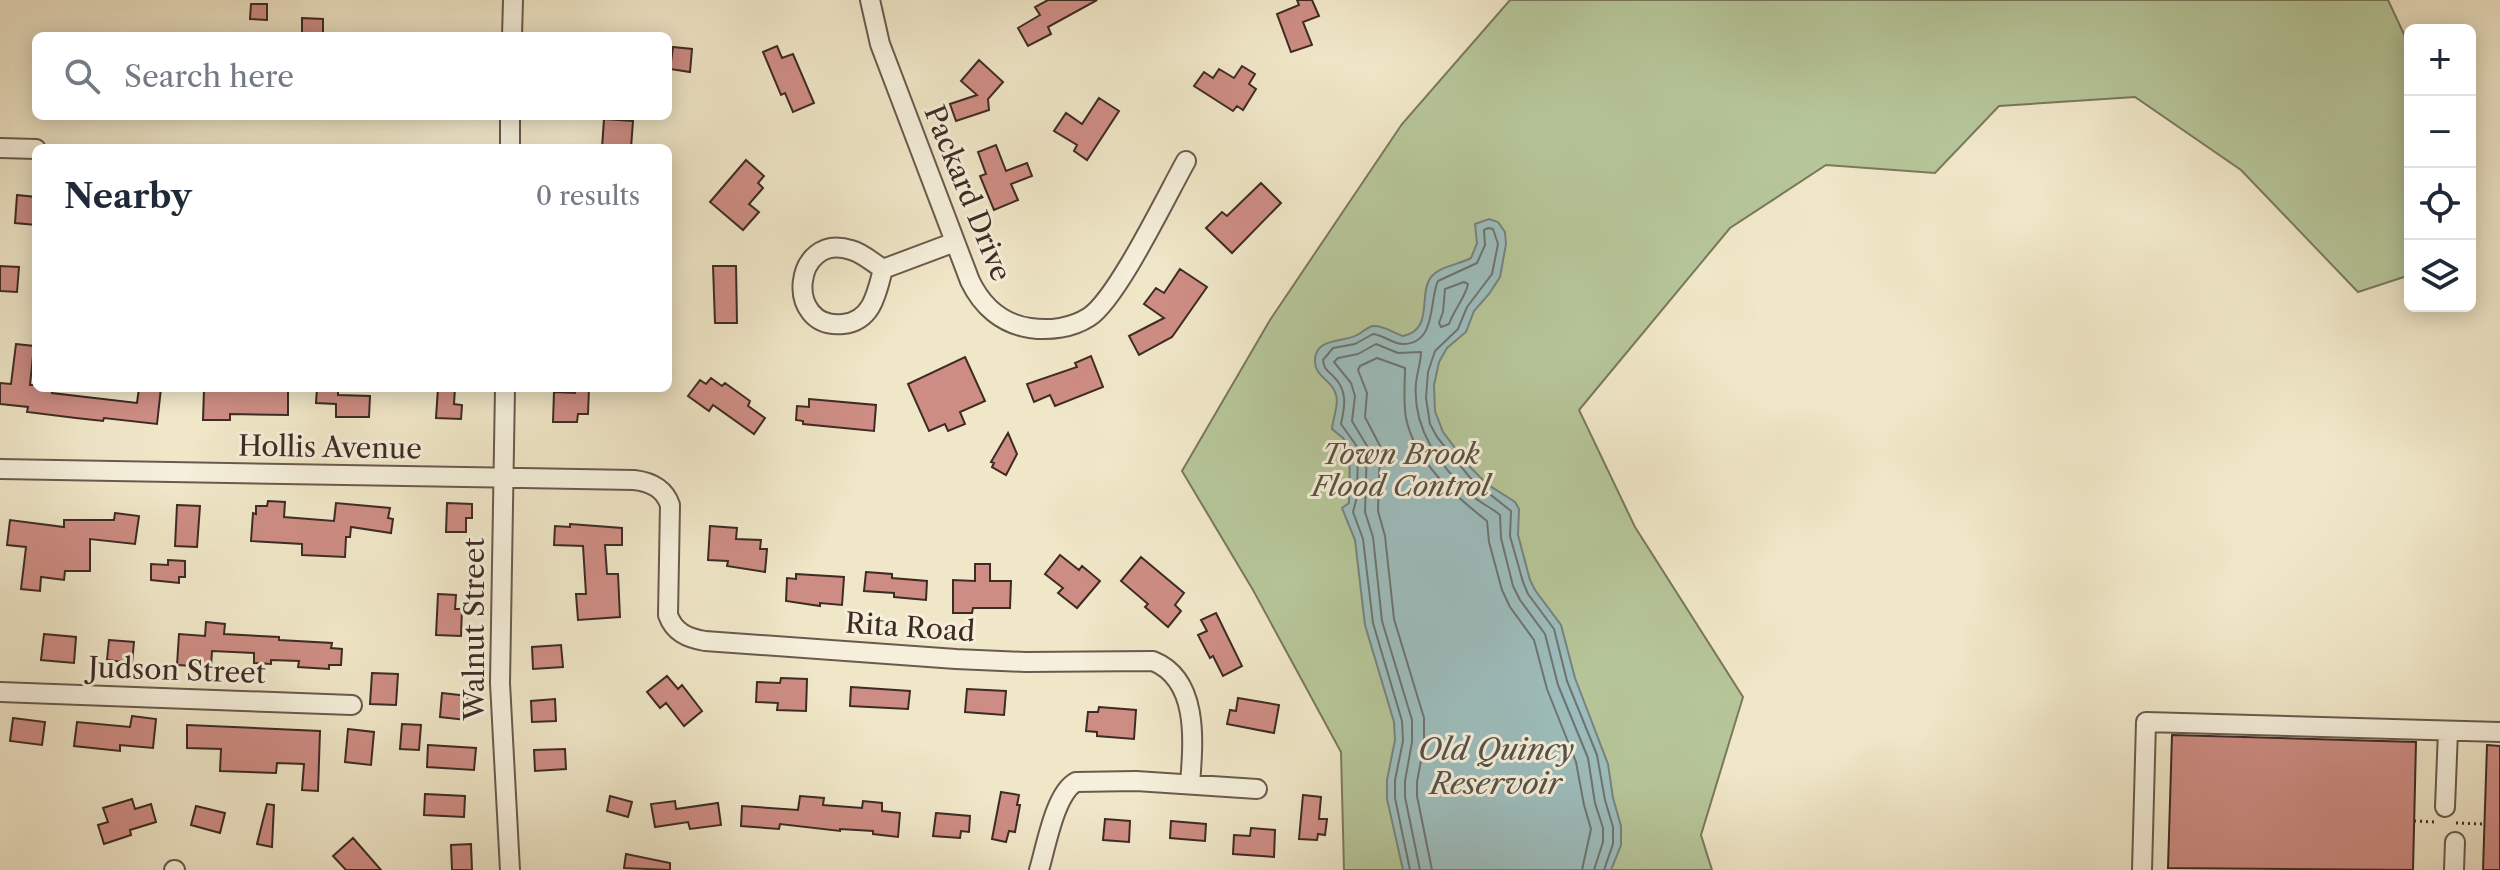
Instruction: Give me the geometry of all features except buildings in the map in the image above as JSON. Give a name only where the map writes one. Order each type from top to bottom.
[{"type":"street","points":[[512,32],[513,0]]},
{"type":"street","name":"Packard Drive","points":[[870,0],[880,44],[974,291],[996,314],[1026,327],[1047,329],[1069,326],[1091,316],[1107,299],[1186,161]]},
{"type":"street","points":[[510,120],[510,144]]},
{"type":"street","points":[[0,148],[32,149]]},
{"type":"street","points":[[883,269],[955,242]]},
{"type":"street","points":[[850,249],[883,269],[871,307],[854,321],[839,324],[826,321],[814,314],[805,303],[801,290],[803,273],[815,257],[827,250],[850,249]]},
{"type":"street","name":"Walnut Street","points":[[505,392],[500,683],[510,870]]},
{"type":"street","name":"Hollis Avenue","points":[[0,469],[634,480],[658,487]]},
{"type":"street","name":"Rita Road","points":[[658,487],[667,498],[670,512],[668,615],[675,628],[687,637],[705,641],[956,659],[1153,661],[1168,670],[1180,686],[1188,706],[1193,741],[1190,784]]},
{"type":"street","name":"Judson Street","points":[[0,692],[352,705]]},
{"type":"street","points":[[2142,870],[2146,722],[2500,732]]},
{"type":"street","points":[[2445,807],[2448,731]]},
{"type":"street","points":[[1039,870],[1060,802],[1069,786],[1076,782],[1095,780],[1257,789]]},
{"type":"street","points":[[2454,870],[2455,842]]},
{"type":"green space","name":"Town Brook Flood Control","points":[[1510,0],[2388,0],[2404,34],[2404,277],[2358,292],[2241,170],[2135,97],[1999,106],[1935,173],[1826,165],[1730,228],[1579,410],[1635,527],[1743,697],[1701,835],[1712,870],[1344,870],[1341,752],[1253,590],[1182,471],[1270,320],[1402,124]]},
{"type":"water","name":"Old Quincy Reservoir","points":[[1489,219],[1498,222],[1505,232],[1500,277],[1474,311],[1466,332],[1447,348],[1439,362],[1434,385],[1435,411],[1443,432],[1468,465],[1487,484],[1515,502],[1519,509],[1518,535],[1530,580],[1561,625],[1575,678],[1608,764],[1621,826],[1621,845],[1611,870],[1403,870],[1387,799],[1387,780],[1395,740],[1394,722],[1365,625],[1355,540],[1342,508],[1349,503],[1350,449],[1332,429],[1336,396],[1316,367],[1316,354],[1319,348],[1330,342],[1351,337],[1373,326],[1403,336],[1413,332],[1422,319],[1427,284],[1431,277],[1444,268],[1471,258],[1477,243],[1475,224]]}]
